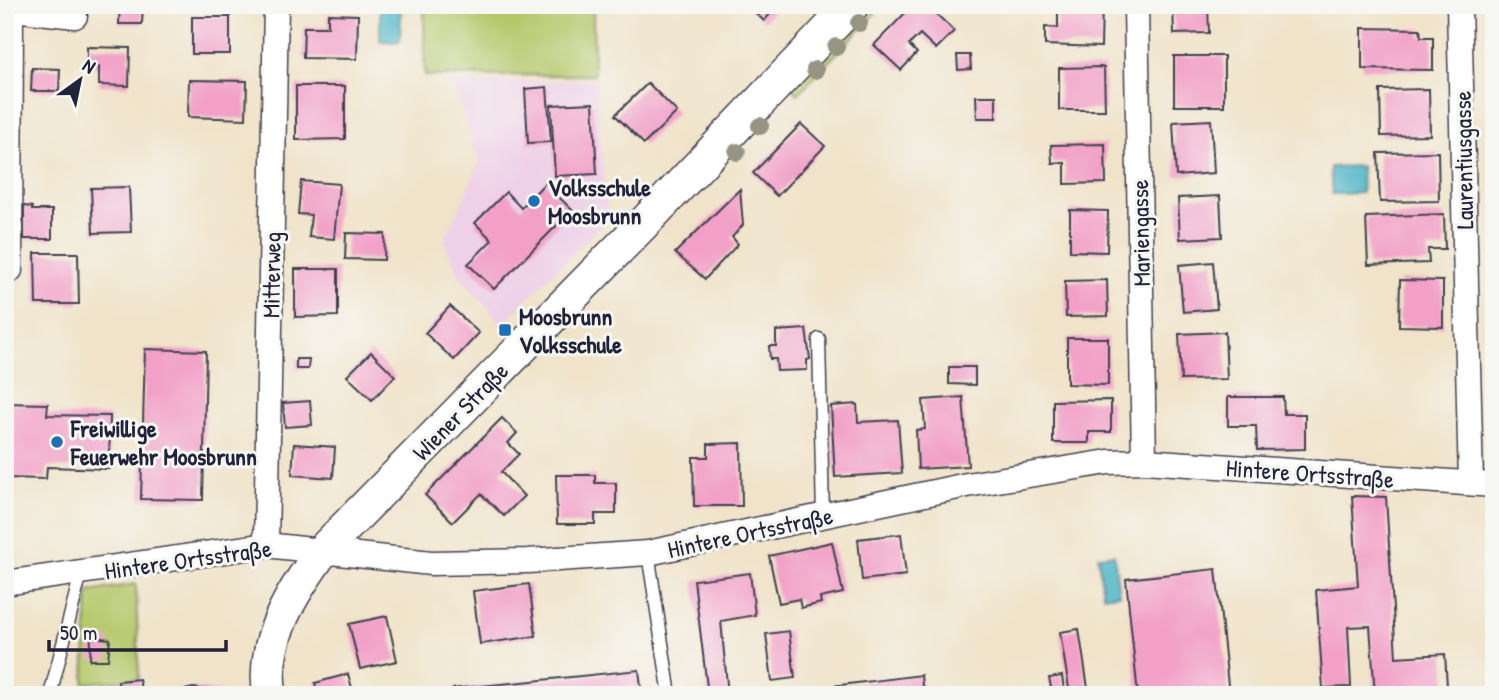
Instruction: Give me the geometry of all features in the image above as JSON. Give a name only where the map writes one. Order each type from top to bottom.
[{"type":"main road","name":"Wiener Straße","points":[[270,695],[268,684],[274,636],[294,589],[323,550],[637,230],[852,5]]},
{"type":"street","name":"Mitterweg","points":[[266,545],[276,5]]},
{"type":"street","name":"Mariengasse","points":[[1136,5],[1144,461]]},
{"type":"street","name":"Laurentiusgasse","points":[[1459,5],[1482,484]]},
{"type":"street","points":[[5,274],[10,270],[8,8],[75,16]]},
{"type":"street","name":"Hintere Ortsstraße","points":[[5,583],[266,545],[441,563],[528,561],[648,553],[967,485],[1108,462],[1144,461],[1482,484]]},
{"type":"lane","points":[[818,339],[823,517]]},
{"type":"lane","points":[[648,553],[670,695]]},
{"type":"lane","points":[[50,695],[81,573]]},
{"type":"shaded area","name":"Volksschule Moosbrunn","points":[[595,80],[608,218],[502,324],[458,274],[444,241],[480,162],[452,83]]},
{"type":"green space","points":[[424,5],[593,5],[594,75],[425,76]]},
{"type":"green space","points":[[871,5],[883,5],[798,94],[790,87]]},
{"type":"green space","points":[[136,584],[139,679],[84,683],[88,592]]},
{"type":"water","points":[[380,5],[401,5],[400,42],[380,41]]},
{"type":"water","points":[[1361,166],[1362,193],[1332,194],[1330,167]]},
{"type":"water","points":[[1114,554],[1119,594],[1103,596],[1098,556]]},
{"type":"building","points":[[120,5],[143,5],[142,24],[119,24]]},
{"type":"building","points":[[747,5],[778,5],[764,21]]},
{"type":"building","points":[[913,5],[927,5],[954,31],[936,49],[920,34],[909,45],[917,53],[901,70],[874,45]]},
{"type":"building","points":[[1058,5],[1102,5],[1101,47],[1045,45],[1045,27],[1058,28]]},
{"type":"building","points":[[1173,5],[1208,5],[1209,33],[1174,34]]},
{"type":"building","points":[[328,14],[358,15],[357,59],[303,58],[304,27],[328,27]]},
{"type":"building","points":[[192,17],[230,17],[230,54],[192,54]]},
{"type":"building","points":[[1362,28],[1420,29],[1421,37],[1433,37],[1433,70],[1362,69]]},
{"type":"building","points":[[1490,32],[1494,32],[1494,74],[1491,74]]},
{"type":"building","points":[[87,47],[130,48],[129,86],[99,85],[99,67],[87,67]]},
{"type":"building","points":[[957,55],[970,55],[971,69],[958,70]]},
{"type":"building","points":[[1174,56],[1224,56],[1224,106],[1174,106]]},
{"type":"building","points":[[1104,67],[1105,110],[1059,110],[1059,68]]},
{"type":"building","points":[[32,68],[60,69],[59,91],[31,91]]},
{"type":"building","points":[[189,80],[247,81],[246,119],[188,117]]},
{"type":"building","points":[[648,83],[677,112],[644,144],[615,115]]},
{"type":"building","points":[[296,86],[345,86],[345,139],[296,140]]},
{"type":"building","points":[[547,87],[551,142],[528,143],[525,89]]},
{"type":"building","points":[[1429,89],[1430,135],[1381,136],[1380,90]]},
{"type":"building","points":[[976,96],[996,96],[996,118],[977,118]]},
{"type":"building","points":[[593,103],[597,174],[555,176],[551,105]]},
{"type":"building","points":[[1211,120],[1214,173],[1176,176],[1173,122]]},
{"type":"building","points":[[801,124],[825,146],[777,196],[753,173]]},
{"type":"building","points":[[1105,144],[1106,183],[1065,184],[1065,163],[1052,163],[1051,145]]},
{"type":"building","points":[[1438,152],[1439,201],[1380,202],[1378,153]]},
{"type":"building","points":[[301,181],[339,184],[334,239],[309,237],[311,215],[298,214]]},
{"type":"building","points":[[545,183],[572,210],[494,289],[468,264],[492,240],[475,223],[506,192],[521,208]]},
{"type":"building","points":[[129,187],[131,232],[93,233],[91,188]]},
{"type":"building","points":[[740,189],[743,225],[732,237],[738,244],[705,279],[675,253]]},
{"type":"building","points":[[1220,196],[1222,237],[1180,239],[1178,198]]},
{"type":"building","points":[[24,206],[32,207],[32,210],[52,210],[52,239],[24,239]]},
{"type":"building","points":[[1070,210],[1108,211],[1107,252],[1070,251]]},
{"type":"building","points":[[1444,214],[1445,249],[1428,249],[1429,263],[1368,265],[1366,217]]},
{"type":"building","points":[[346,233],[385,234],[384,260],[345,259]]},
{"type":"building","points":[[35,253],[78,253],[79,304],[36,304]]},
{"type":"building","points":[[1213,262],[1217,309],[1183,312],[1179,265]]},
{"type":"building","points":[[295,269],[338,269],[338,316],[295,317]]},
{"type":"building","points":[[1107,280],[1108,316],[1066,317],[1065,281]]},
{"type":"building","points":[[1400,280],[1443,281],[1443,327],[1399,326]]},
{"type":"building","points":[[450,306],[479,333],[454,360],[425,333]]},
{"type":"building","points":[[806,329],[810,359],[807,360],[807,370],[777,371],[776,359],[770,359],[769,346],[776,346],[776,331]]},
{"type":"building","points":[[1225,332],[1227,379],[1181,380],[1179,334]]},
{"type":"building","points":[[1067,338],[1108,338],[1108,385],[1067,384]]},
{"type":"building","points":[[145,349],[206,351],[203,500],[141,499]]},
{"type":"building","points":[[371,352],[395,376],[372,400],[347,376]]},
{"type":"building","points":[[296,359],[309,359],[308,369],[296,369]]},
{"type":"building","points":[[949,367],[975,367],[975,385],[949,384]]},
{"type":"building","points":[[963,397],[968,466],[918,469],[916,430],[925,429],[923,400]]},
{"type":"building","points":[[1228,397],[1283,397],[1284,414],[1305,414],[1305,449],[1257,450],[1256,426],[1228,426]]},
{"type":"building","points":[[1111,400],[1111,432],[1089,432],[1089,443],[1053,443],[1053,401]]},
{"type":"building","points":[[310,401],[312,425],[285,427],[283,403]]},
{"type":"building","name":"Freiwillige Feuerwehr Moosbrunn","points":[[5,403],[48,404],[47,415],[110,416],[109,469],[47,467],[46,479],[5,478]]},
{"type":"building","points":[[857,404],[858,422],[898,420],[902,473],[835,477],[831,406]]},
{"type":"building","points":[[502,418],[517,433],[508,443],[519,454],[501,472],[524,496],[504,516],[481,494],[453,522],[425,495]]},
{"type":"building","points":[[741,443],[742,506],[694,506],[693,457],[708,457],[708,444]]},
{"type":"building","points":[[294,444],[335,447],[333,478],[292,475]]},
{"type":"building","points":[[556,475],[595,475],[595,483],[616,483],[616,514],[595,514],[595,524],[557,524]]},
{"type":"building","points":[[1352,496],[1386,497],[1396,657],[1445,654],[1447,686],[1399,690],[1399,695],[1375,695],[1370,626],[1348,627],[1351,687],[1323,688],[1316,590],[1358,586]]},
{"type":"building","points":[[901,534],[906,575],[862,580],[858,539]]},
{"type":"building","points":[[832,542],[843,593],[820,598],[821,603],[801,608],[799,599],[779,603],[769,556]]},
{"type":"building","points":[[1216,569],[1229,695],[1138,695],[1126,579]]},
{"type":"building","points":[[750,573],[755,615],[721,621],[728,695],[708,695],[694,580]]},
{"type":"building","points":[[529,584],[536,636],[480,644],[473,591]]},
{"type":"building","points":[[387,616],[397,661],[360,669],[349,624]]},
{"type":"building","points":[[1079,629],[1089,695],[1070,695],[1060,632]]},
{"type":"building","points":[[789,631],[795,678],[772,681],[766,634]]},
{"type":"building","points":[[91,637],[110,639],[108,660],[90,660]]},
{"type":"building","points":[[639,670],[642,695],[454,695],[453,689]]},
{"type":"building","points":[[348,674],[354,695],[318,695],[315,683]]},
{"type":"building","points":[[921,675],[923,695],[792,695],[792,691]]},
{"type":"building","points":[[1062,676],[1064,690],[1052,692],[1049,678]]},
{"type":"building","points":[[139,679],[142,695],[120,695],[118,681]]},
{"type":"building","points":[[193,688],[227,693],[227,695],[164,695]]},
{"type":"place","name":"Volksschule Moosbrunn","points":[[534,201]]},
{"type":"place","name":"Moosbrunn Volksschule","points":[[505,330]]},
{"type":"place","name":"Freiwillige Feuerwehr Moosbrunn","points":[[57,442]]}]
